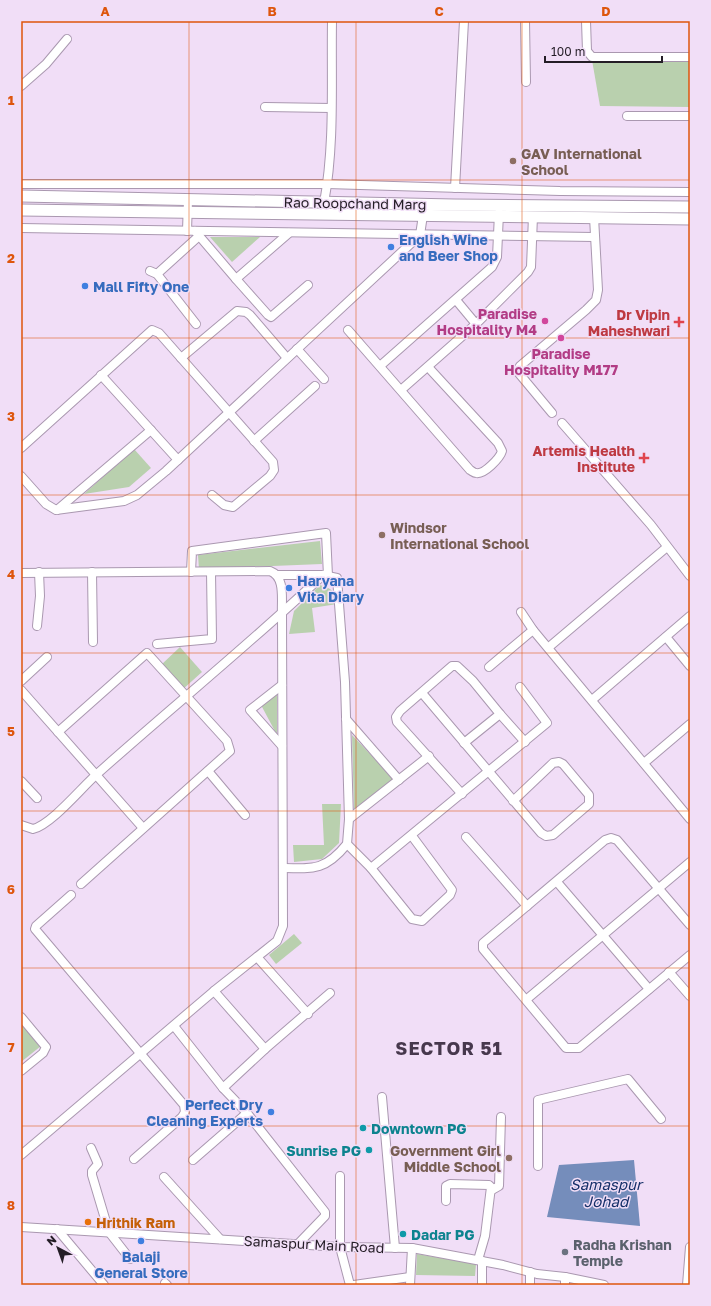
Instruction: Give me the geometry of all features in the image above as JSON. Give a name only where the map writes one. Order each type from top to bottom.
[{"type":"main road","name":"Rao Roopchand Marg","points":[[21,196],[324,203],[499,211],[533,216],[690,219]]},
{"type":"main road","name":"Rao Roopchand Marg","points":[[21,210],[423,215],[499,211],[690,207]]},
{"type":"street","points":[[324,203],[327,184],[331,108],[332,21]]},
{"type":"street","points":[[455,188],[464,21]]},
{"type":"street","points":[[525,21],[526,82]]},
{"type":"street","points":[[586,21],[586,51],[592,57],[690,57]]},
{"type":"street","points":[[21,86],[46,64],[67,39]]},
{"type":"street","points":[[265,107],[331,108]]},
{"type":"street","points":[[627,116],[690,116]]},
{"type":"street","points":[[21,184],[327,184],[690,192]]},
{"type":"street","points":[[187,231],[188,200]]},
{"type":"street","points":[[380,366],[492,267],[497,257],[499,211]]},
{"type":"street","points":[[21,476],[46,504],[56,510],[124,501],[132,498],[178,460],[420,235],[423,215]]},
{"type":"street","points":[[401,390],[476,324],[528,272],[531,266],[533,216]]},
{"type":"street","points":[[552,413],[517,371],[520,366],[596,300],[598,290],[594,217]]},
{"type":"street","points":[[21,228],[187,231],[197,233],[420,235],[499,234],[594,237]]},
{"type":"street","points":[[196,324],[154,273],[197,233]]},
{"type":"street","points":[[197,233],[271,317],[308,285]]},
{"type":"street","points":[[236,279],[289,233]]},
{"type":"street","points":[[456,300],[476,324]]},
{"type":"street","points":[[181,358],[237,311],[242,310],[250,315],[287,358]]},
{"type":"street","points":[[21,448],[152,330],[159,333],[273,462],[274,470],[270,476],[233,507],[224,505],[212,495]]},
{"type":"street","points":[[348,330],[470,470],[476,473],[482,473],[500,456],[502,451],[498,444],[428,367]]},
{"type":"street","points":[[297,349],[324,379]]},
{"type":"street","points":[[101,376],[178,460]]},
{"type":"street","points":[[254,441],[315,386]]},
{"type":"street","points":[[562,423],[651,525],[690,576]]},
{"type":"street","points":[[56,510],[151,430]]},
{"type":"street","points":[[21,825],[32,829],[47,822],[96,775],[325,575],[326,533],[192,550],[191,572]]},
{"type":"street","points":[[549,647],[667,547]]},
{"type":"street","points":[[21,573],[270,571],[277,574],[325,575],[337,578],[346,719],[349,819],[347,844],[318,868],[283,868]]},
{"type":"street","points":[[37,626],[40,596],[39,572]]},
{"type":"street","points":[[92,572],[93,642]]},
{"type":"street","points":[[157,644],[212,639],[211,572]]},
{"type":"street","points":[[21,1155],[142,1054],[214,991],[277,941],[281,934],[283,926],[282,614],[281,582],[277,574]]},
{"type":"street","points":[[521,612],[533,630],[549,647],[690,819]]},
{"type":"street","points":[[592,700],[690,616]]},
{"type":"street","points":[[489,667],[533,630]]},
{"type":"street","points":[[666,637],[690,666]]},
{"type":"street","points":[[58,732],[147,653],[229,745],[230,751],[81,884]]},
{"type":"street","points":[[21,681],[47,657]]},
{"type":"street","points":[[462,794],[397,722],[396,717],[400,710],[422,693],[452,666],[457,666],[473,681],[525,742]]},
{"type":"street","points":[[282,685],[250,710],[282,746]]},
{"type":"street","points":[[371,868],[412,836],[547,723],[520,687]]},
{"type":"street","points":[[21,690],[143,828]]},
{"type":"street","points":[[422,693],[513,801],[541,833],[546,836],[553,835],[589,804],[590,800],[589,795],[581,785],[563,764],[559,762],[553,763],[513,801]]},
{"type":"street","points":[[464,743],[500,714]]},
{"type":"street","points":[[346,719],[399,780]]},
{"type":"street","points":[[644,763],[690,725]]},
{"type":"street","points":[[349,819],[429,756]]},
{"type":"street","points":[[208,771],[245,815]]},
{"type":"street","points":[[21,781],[37,798]]},
{"type":"street","points":[[347,844],[371,868],[412,919],[422,921],[450,895],[452,890],[412,836]]},
{"type":"street","points":[[466,837],[527,906]]},
{"type":"street","points":[[690,925],[617,840],[612,838],[605,840],[483,943],[483,949],[527,999],[566,1048],[572,1049],[579,1048],[690,955]]},
{"type":"street","points":[[527,999],[690,862]]},
{"type":"street","points":[[557,882],[649,989]]},
{"type":"street","points":[[71,895],[36,926],[36,929],[184,1105],[185,1112],[182,1117],[134,1158]]},
{"type":"street","points":[[257,957],[308,1014]]},
{"type":"street","points":[[669,972],[690,996]]},
{"type":"street","points":[[214,991],[265,1049]]},
{"type":"street","points":[[223,1088],[265,1049],[308,1014],[330,993]]},
{"type":"street","points":[[21,1017],[46,1047],[42,1053],[21,1070]]},
{"type":"street","points":[[174,1026],[223,1088],[247,1113],[325,1212],[325,1216],[298,1244]]},
{"type":"street","points":[[538,1166],[538,1100],[628,1079],[661,1119]]},
{"type":"street","points":[[382,1097],[395,1248]]},
{"type":"street","points":[[193,1160],[247,1113]]},
{"type":"street","points":[[492,1190],[499,1186],[501,1117]]},
{"type":"street","points":[[91,1148],[98,1164],[92,1171],[92,1175],[109,1232],[130,1259]]},
{"type":"street","points":[[340,1176],[340,1247],[350,1285]]},
{"type":"street","points":[[164,1177],[220,1239]]},
{"type":"street","points":[[446,1201],[446,1186],[450,1184],[489,1185],[492,1190],[480,1261],[482,1285]]},
{"type":"street","name":"Samaspur Main Road","points":[[21,1227],[340,1247],[412,1248],[480,1261],[565,1281],[604,1285]]},
{"type":"street","points":[[57,1229],[104,1285]]},
{"type":"street","points":[[687,1285],[690,1247]]},
{"type":"street","points":[[354,1285],[410,1281],[412,1248]]},
{"type":"street","points":[[530,1272],[530,1285]]},
{"type":"green space","points":[[592,60],[690,60],[690,107],[600,106]]},
{"type":"green space","points":[[210,237],[260,237],[232,262]]},
{"type":"green space","points":[[134,449],[151,468],[129,487],[84,494]]},
{"type":"green space","points":[[320,541],[322,564],[199,569],[198,555]]},
{"type":"green space","points":[[320,585],[333,591],[336,596],[337,604],[312,608],[315,632],[289,634],[294,611]]},
{"type":"green space","points":[[180,647],[202,672],[182,690],[160,666]]},
{"type":"green space","points":[[277,691],[277,735],[261,705]]},
{"type":"green space","points":[[352,735],[394,779],[354,809]]},
{"type":"green space","points":[[322,804],[341,804],[339,843],[322,859],[294,862],[293,845],[324,845]]},
{"type":"green space","points":[[294,934],[302,943],[276,964],[269,955]]},
{"type":"green space","points":[[21,1022],[41,1046],[21,1062]]},
{"type":"green space","points":[[417,1254],[476,1264],[475,1276],[416,1275]]},
{"type":"water","name":"Samaspur Johad","points":[[634,1160],[640,1226],[547,1217],[559,1165]]},
{"type":"place","name":"GAV International School","points":[[513,161]]},
{"type":"place","name":"English Wine and Beer Shop","points":[[391,247]]},
{"type":"place","name":"Mall Fifty One","points":[[85,286]]},
{"type":"place","name":"Paradise Hospitality M4","points":[[545,321]]},
{"type":"place","name":"Dr Vipin Maheshwari","points":[[679,322]]},
{"type":"place","name":"Paradise Hospitality M177","points":[[561,338]]},
{"type":"place","name":"Artemis Health Institute","points":[[644,458]]},
{"type":"place","name":"Windsor International School","points":[[382,535]]},
{"type":"place","name":"Haryana Vita Diary","points":[[289,588]]},
{"type":"place","name":"Perfect Dry Cleaning Experts","points":[[271,1112]]},
{"type":"place","name":"Downtown PG","points":[[363,1128]]},
{"type":"place","name":"Sunrise PG","points":[[369,1150]]},
{"type":"place","name":"Government Girl Middle School","points":[[509,1158]]},
{"type":"place","name":"Hrithik Ram","points":[[88,1222]]},
{"type":"place","name":"Dadar PG","points":[[403,1234]]},
{"type":"place","name":"Balaji General Store","points":[[141,1241]]},
{"type":"place","name":"Radha Krishan Temple","points":[[565,1252]]},
{"type":"district","name":"SECTOR 51","points":[[449,1048]]}]
